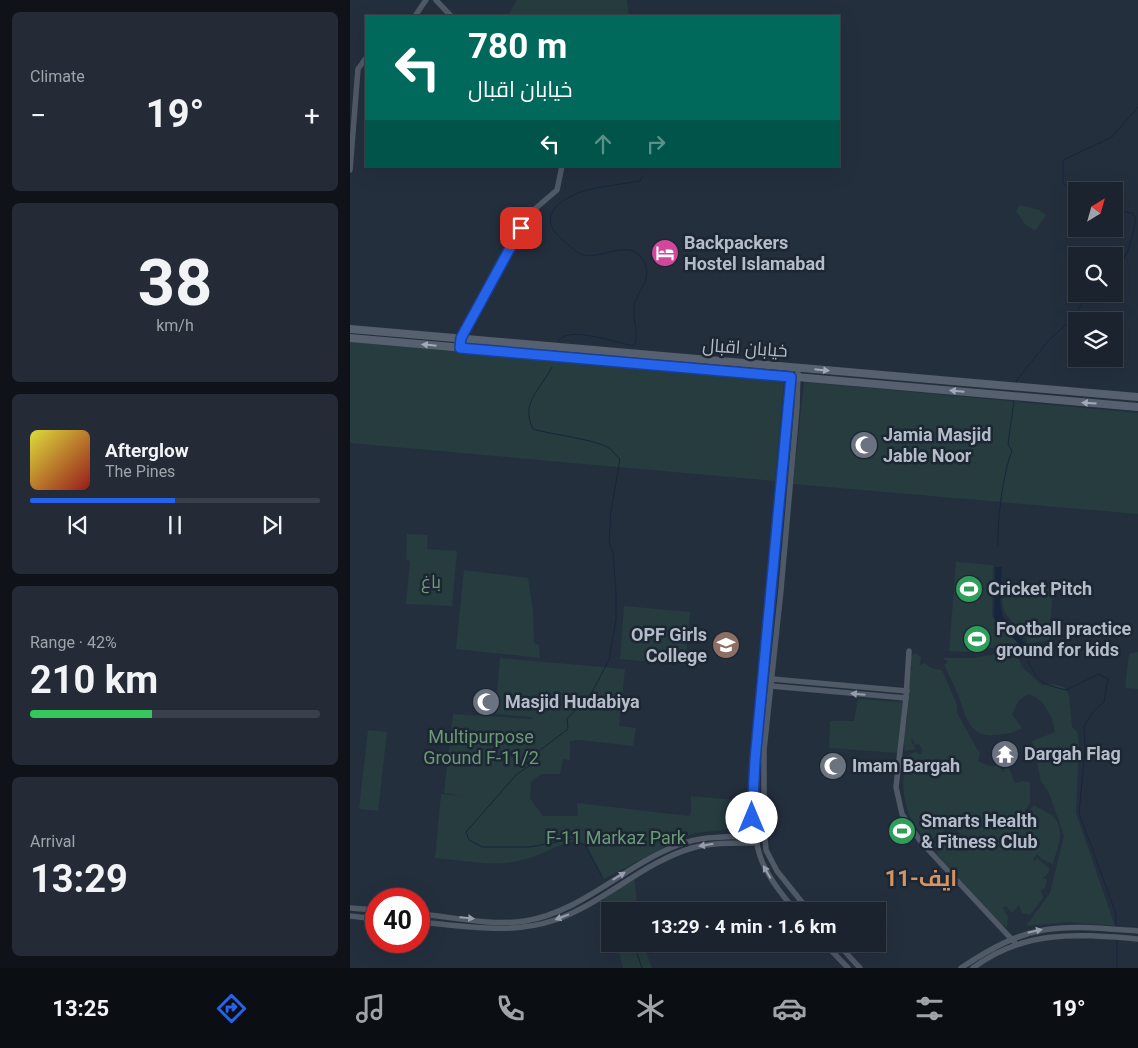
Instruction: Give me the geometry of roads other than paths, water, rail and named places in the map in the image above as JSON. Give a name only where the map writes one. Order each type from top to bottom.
[{"type":"main road","name":"خیابان اقبال","points":[[350,329],[1138,397]]},
{"type":"main road","name":"خیابان اقبال","points":[[350,338],[1138,407]]},
{"type":"main road","points":[[632,363],[633,354]]},
{"type":"main road","points":[[705,360],[705,369]]},
{"type":"main road","points":[[842,381],[843,372]]},
{"type":"main road","points":[[981,384],[981,394]]},
{"type":"street","points":[[416,15],[426,0]]},
{"type":"street","points":[[431,0],[445,15]]},
{"type":"street","points":[[436,0],[450,15]]},
{"type":"street","points":[[350,170],[358,69],[365,59]]},
{"type":"street","points":[[460,348],[461,338],[529,214],[557,190],[562,167]]},
{"type":"street","points":[[795,367],[772,678],[764,750],[764,843],[782,879],[802,902]]},
{"type":"street","points":[[788,902],[776,888],[762,862],[755,843],[752,798],[795,377]]},
{"type":"street","points":[[909,651],[907,691],[896,787],[902,814],[921,842],[1016,944]]},
{"type":"street","points":[[772,678],[907,691]]},
{"type":"street","points":[[771,686],[906,698]]},
{"type":"street","points":[[430,915],[506,922],[525,921],[567,908],[628,870],[676,846],[712,836],[764,835]]},
{"type":"street","points":[[430,923],[496,929],[529,927],[570,914],[634,876],[691,848],[723,843],[764,843]]},
{"type":"street","points":[[350,908],[365,909]]},
{"type":"street","points":[[350,916],[365,918]]},
{"type":"street","points":[[961,968],[991,948],[1012,938],[1045,928],[1097,931],[1111,937],[1136,939]]},
{"type":"street","points":[[974,968],[1016,944],[1038,938],[1107,929],[1136,931]]},
{"type":"street","points":[[833,952],[848,968]]},
{"type":"street","points":[[845,952],[860,968]]},
{"type":"water","points":[[995,567],[1002,567],[1001,610],[1008,625],[1026,644],[1021,646],[994,618]]},
{"type":"waterway","points":[[1068,188],[1063,183],[1063,160],[1112,137],[1138,107]]},
{"type":"waterway","points":[[558,342],[562,337],[580,335],[633,346],[635,344],[634,307],[647,276],[647,270],[640,255],[633,251],[625,250],[597,255],[580,254],[556,233],[551,225],[551,217],[553,210],[567,198],[587,190],[640,181],[642,176]]},
{"type":"waterway","points":[[1123,212],[1132,213],[1136,219],[1131,240],[1123,260]]},
{"type":"waterway","points":[[1016,384],[1017,380],[1049,340],[1072,319],[1084,302]]},
{"type":"waterway","points":[[552,367],[530,403],[529,411],[533,429],[602,445],[609,448],[620,459],[611,511],[609,541],[613,552],[616,593],[616,619],[609,660],[592,692],[567,719],[568,729],[535,754],[527,763],[529,766],[516,775],[466,832],[469,840],[482,847],[530,847],[573,839],[586,846],[602,877]]},
{"type":"waterway","points":[[998,546],[1001,498],[1012,451],[1008,444],[1014,400]]},
{"type":"waterway","points":[[1008,627],[1022,639]]},
{"type":"waterway","points":[[1028,661],[1042,682],[1066,690],[1099,674],[1108,679],[1104,702],[1093,712],[1084,726],[1085,750],[1079,813],[1116,914],[1116,927]]},
{"type":"waterway","points":[[1117,939],[1117,968]]},
{"type":"waterway","points":[[637,952],[642,968]]},
{"type":"place","name":"Backpackers Hostel Islamabad","points":[[665,253]]},
{"type":"place","name":"Jamia Masjid Jable Noor","points":[[864,445]]},
{"type":"place","name":"Cricket Pitch","points":[[969,589]]},
{"type":"place","name":"Football practice ground for kids","points":[[977,639]]},
{"type":"place","name":"OPF Girls College","points":[[726,645]]},
{"type":"place","name":"Masjid Hudabiya","points":[[486,702]]},
{"type":"place","name":"Dargah Flag","points":[[1005,754]]},
{"type":"place","name":"Imam Bargah","points":[[833,766]]},
{"type":"place","name":"Smarts Health & Fitness Club","points":[[902,831]]},
{"type":"district","name":"ایف-11","points":[[921,878]]},
{"type":"park label","name":"باغ","points":[[431,582]]},
{"type":"park label","name":"Multipurpose Ground F-11/2","points":[[481,748]]},
{"type":"park label","name":"F-11 Markaz Park","points":[[616,838]]}]
